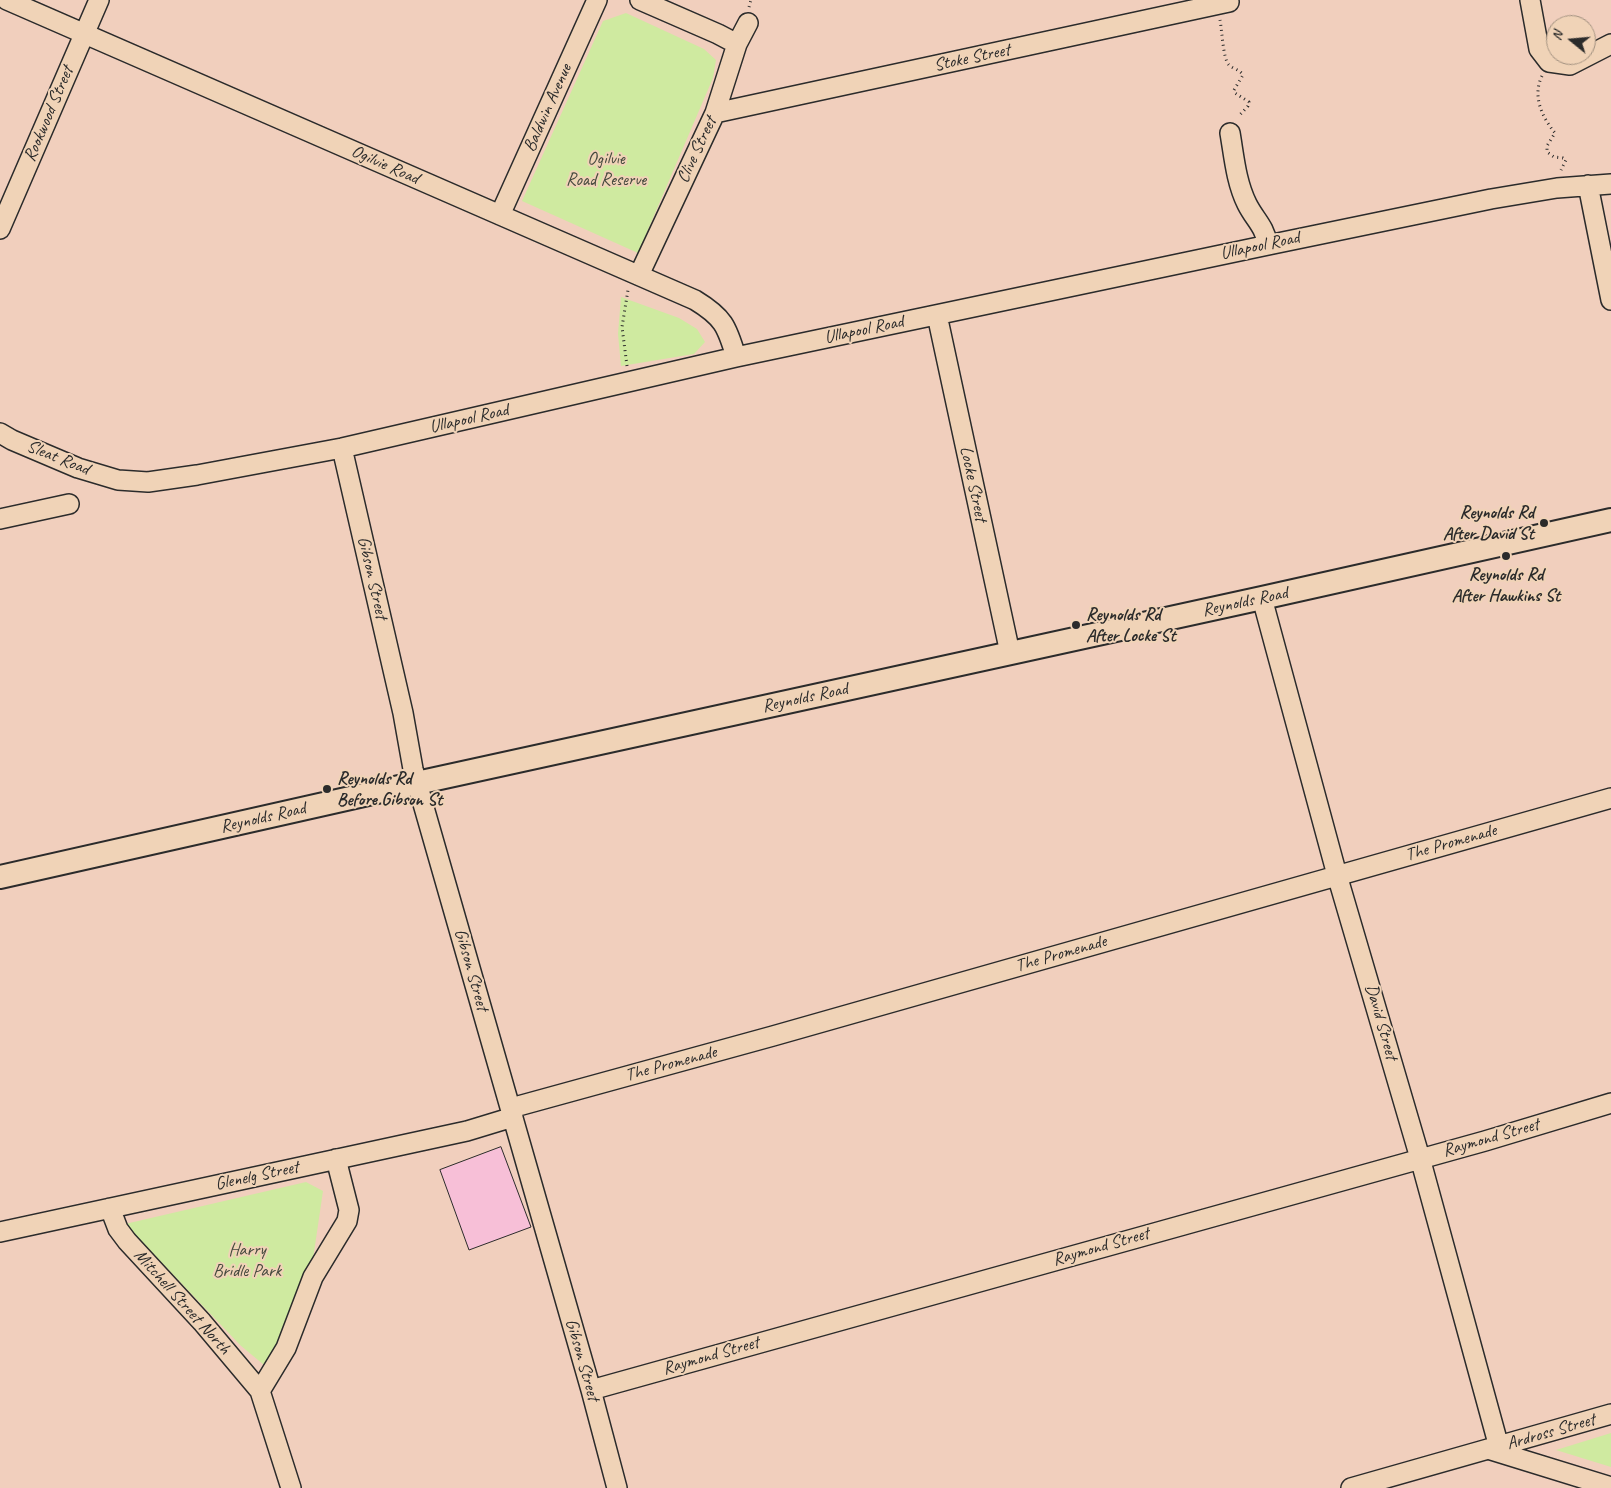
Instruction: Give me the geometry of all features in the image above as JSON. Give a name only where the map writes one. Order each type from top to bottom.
[{"type":"street","name":"Ogilvie Road","points":[[8,0],[500,215],[634,282],[695,300],[708,308],[725,325],[736,357]]},
{"type":"street","name":"Rookwood Street","points":[[0,229],[99,0]]},
{"type":"street","name":"Baldwin Avenue","points":[[500,215],[597,0]]},
{"type":"street","points":[[640,0],[737,44]]},
{"type":"street","points":[[1530,0],[1539,49],[1546,58]]},
{"type":"street","name":"Stoke Street","points":[[715,113],[1229,2]]},
{"type":"street","name":"Clive Street","points":[[634,282],[715,113],[737,44],[748,23]]},
{"type":"street","points":[[1596,52],[1611,44]]},
{"type":"street","points":[[1230,133],[1241,190],[1248,206],[1265,231],[1268,244]]},
{"type":"street","name":"Ullapool Road","points":[[118,480],[148,482],[342,448],[736,357],[1268,244],[1492,199],[1557,188],[1611,184]]},
{"type":"street","points":[[1588,185],[1611,300]]},
{"type":"street","name":"Locke Street","points":[[937,315],[1010,653]]},
{"type":"street","name":"Sleat Road","points":[[0,432],[12,440],[78,468],[118,480]]},
{"type":"street","name":"Gibson Street","points":[[342,448],[403,713],[413,769],[591,1390],[617,1488]]},
{"type":"street","points":[[0,519],[68,504]]},
{"type":"street","name":"Reynolds Road","points":[[0,877],[417,783],[1611,520]]},
{"type":"street","name":"David Street","points":[[1262,598],[1337,875],[1420,1158],[1495,1448]]},
{"type":"street","name":"The Promenade","points":[[512,1112],[782,1033],[1611,798]]},
{"type":"street","name":"Raymond Street","points":[[591,1390],[1485,1141],[1611,1103]]},
{"type":"street","name":"Glenelg Street","points":[[0,1232],[467,1131],[512,1112]]},
{"type":"street","points":[[290,1488],[260,1391],[286,1348],[313,1276],[347,1221],[349,1210],[336,1159]]},
{"type":"street","name":"Mitchell Street North","points":[[110,1208],[126,1241],[202,1322],[260,1391]]},
{"type":"street","name":"Ardross Street","points":[[1351,1488],[1611,1414]]},
{"type":"street","name":"Ardross Street","points":[[1495,1448],[1611,1487]]},
{"type":"path","points":[[1548,65],[1540,81],[1538,104],[1546,122],[1555,133],[1547,146],[1547,152],[1554,157],[1566,160],[1563,168],[1557,174],[1557,188]]},
{"type":"path","points":[[628,382],[622,327],[634,282]]},
{"type":"green space","name":"Ogilvie Road Reserve","points":[[626,13],[704,49],[716,60],[713,78],[638,253],[522,201],[603,21]]},
{"type":"green space","points":[[621,297],[679,318],[697,329],[705,342],[694,354],[621,366],[618,334]]},
{"type":"green space","name":"Harry Bridle Park","points":[[306,1182],[323,1191],[312,1266],[291,1322],[264,1365],[240,1345],[125,1224]]},
{"type":"green space","points":[[1611,1433],[1611,1467],[1556,1450]]},
{"type":"building","points":[[501,1147],[531,1227],[469,1250],[440,1170]]},
{"type":"place","name":"Reynolds Rd After David St","points":[[1544,523]]},
{"type":"place","name":"Reynolds Rd After Hawkins St","points":[[1506,556]]},
{"type":"place","name":"Reynolds Rd After Locke St","points":[[1076,625]]},
{"type":"place","name":"Reynolds Rd Before Gibson St","points":[[327,789]]}]
